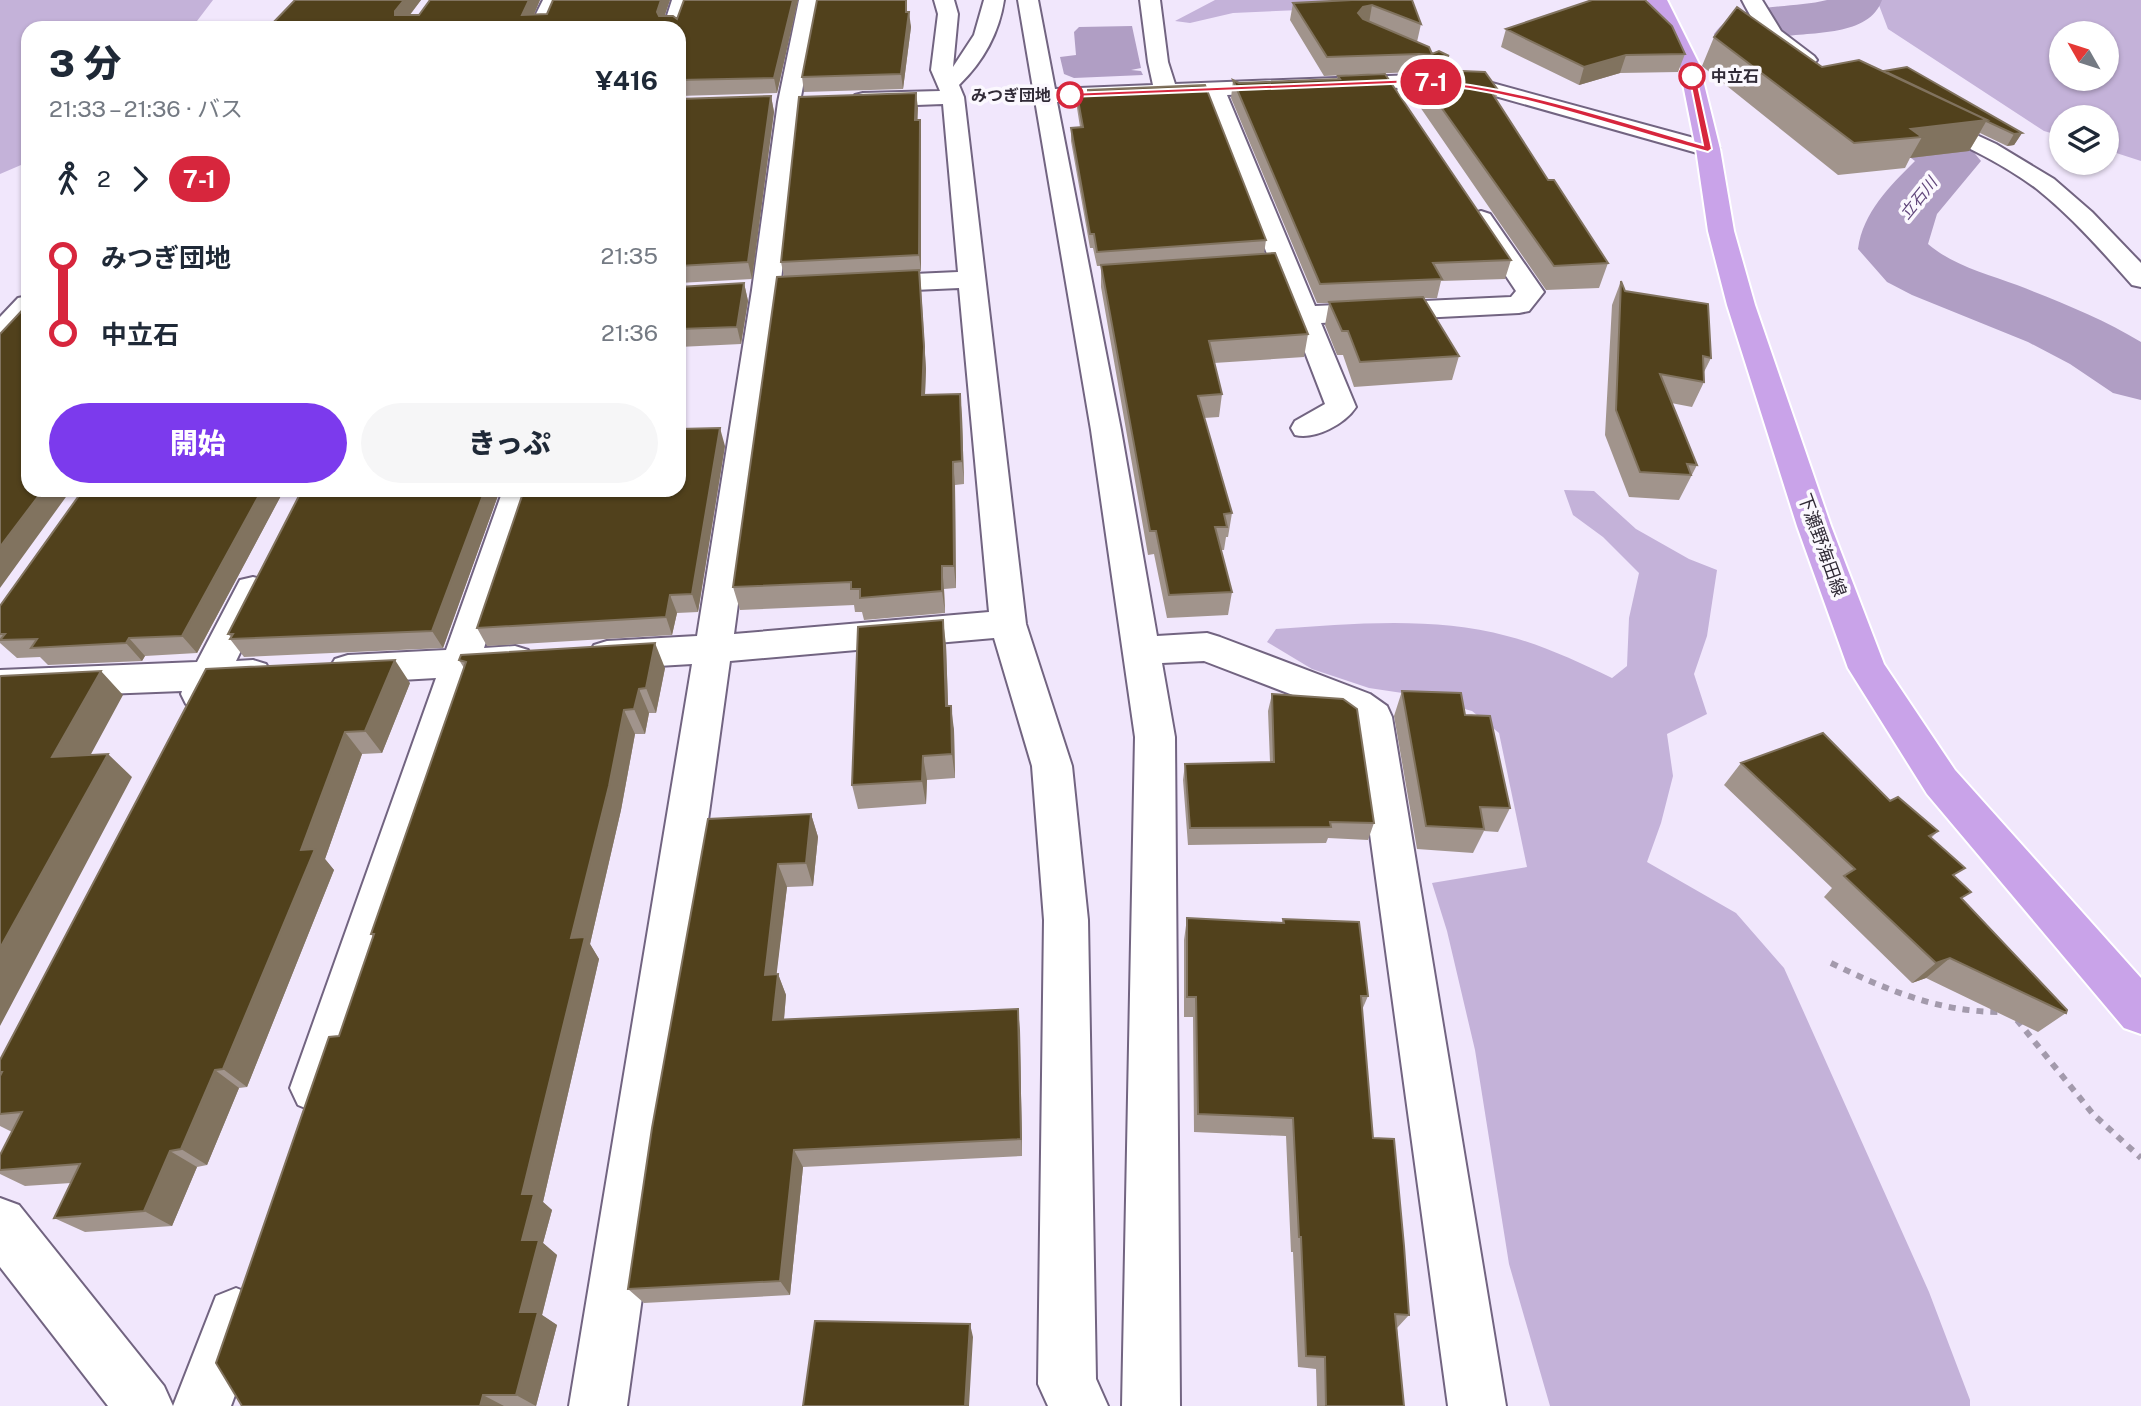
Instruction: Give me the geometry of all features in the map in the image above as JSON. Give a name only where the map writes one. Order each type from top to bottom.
[{"type":"main road","name":"下瀬野海田線","points":[[1657,0],[1689,64],[1708,149],[1721,231],[1741,305],[1814,526],[1867,668],[1941,782],[2141,1012]]},
{"type":"street","points":[[542,21],[553,0]]},
{"type":"street","points":[[675,21],[682,0]]},
{"type":"street","points":[[598,1406],[767,289],[789,102],[809,0]]},
{"type":"street","points":[[944,0],[948,13],[942,70],[950,91],[1008,624],[1052,766],[1066,920],[1067,1384],[1079,1406]]},
{"type":"street","points":[[950,91],[992,19],[994,0]]},
{"type":"street","points":[[1028,0],[1045,96],[1091,277],[1106,430],[1155,737],[1151,1406]]},
{"type":"street","points":[[1752,0],[1763,23],[1776,41],[1822,68]]},
{"type":"street","points":[[1156,1],[1158,62],[1166,92]]},
{"type":"street","points":[[1447,64],[1497,84],[1511,93]]},
{"type":"street","points":[[1045,96],[1389,82],[1458,84],[1511,93],[1708,149]]},
{"type":"street","points":[[1389,82],[1405,106]]},
{"type":"street","points":[[1214,89],[1341,407],[1306,428]]},
{"type":"street","points":[[843,100],[950,91]]},
{"type":"street","points":[[1908,110],[1996,152],[2045,184],[2089,222],[2141,279]]},
{"type":"street","points":[[1304,315],[1519,305],[1530,292],[1468,199]]},
{"type":"street","points":[[1256,266],[1284,264]]},
{"type":"street","points":[[848,285],[971,279]]},
{"type":"street","points":[[303,1125],[517,497]]},
{"type":"street","points":[[184,725],[272,552]]},
{"type":"street","points":[[0,684],[209,676],[713,649],[1008,624]]},
{"type":"street","points":[[1140,650],[1207,647],[1356,704],[1373,717],[1477,1406]]},
{"type":"street","points":[[0,1224],[144,1406]]},
{"type":"street","points":[[202,1406],[216,1375],[248,1283]]},
{"type":"path","points":[[1831,963],[1912,1002],[1977,1013],[2010,1011],[2093,1114],[2141,1158]]},
{"type":"shaded area","points":[[0,0],[213,0],[197,21],[21,21],[21,165],[0,174]]},
{"type":"shaded area","points":[[1215,0],[1397,0],[1300,10],[1233,13],[1190,23],[1175,21]]},
{"type":"shaded area","points":[[1877,0],[2141,0],[2141,161],[2119,154],[2119,105],[2049,105],[2049,132],[1888,29]]},
{"type":"shaded area","points":[[1132,26],[1141,68],[1131,70],[1141,71],[1143,75],[1074,78],[1064,74],[1060,57],[1076,55],[1074,32],[1079,27]]},
{"type":"shaded area","points":[[1564,490],[1594,491],[1636,529],[1689,559],[1717,570],[1707,636],[1694,674],[1707,714],[1667,734],[1673,776],[1661,823],[1647,862],[1736,913],[1784,968],[1929,1292],[1970,1406],[1550,1406],[1509,1264],[1475,1050],[1447,931],[1432,883],[1527,867],[1499,733],[1472,711],[1409,694],[1369,688],[1312,669],[1267,642],[1276,629],[1392,623],[1450,626],[1520,640],[1560,654],[1612,678],[1627,666],[1629,618],[1639,573],[1603,537],[1573,515]]},
{"type":"building","points":[[295,0],[404,0],[395,15],[419,15],[430,0],[529,0],[522,15],[547,14],[553,0],[661,0],[657,12],[659,16],[673,16],[677,19],[684,0],[793,0],[774,78],[686,80],[686,21],[275,21]]},
{"type":"building","points":[[817,0],[906,0],[906,12],[909,12],[901,74],[802,77]]},
{"type":"building","points":[[1412,0],[1421,24],[1372,5],[1363,7],[1358,13],[1363,19],[1429,47],[1432,54],[1439,51],[1449,56],[1419,54],[1327,57],[1293,3]]},
{"type":"building","points":[[1592,0],[1645,0],[1672,26],[1685,54],[1626,55],[1584,67],[1506,29]]},
{"type":"building","points":[[1737,7],[1822,67],[1859,60],[1987,120],[1911,129],[1922,137],[1854,143],[1714,37]]},
{"type":"building","points":[[1907,67],[2022,133],[2014,134],[1884,71]]},
{"type":"building","points":[[1414,69],[1485,72],[1498,90],[1490,90],[1548,180],[1554,180],[1608,263],[1554,266]]},
{"type":"building","points":[[1385,74],[1511,260],[1433,263],[1442,279],[1320,284],[1233,80],[1239,83],[1340,79],[1338,76]]},
{"type":"building","points":[[1205,85],[1266,240],[1097,252],[1094,234],[1090,234],[1071,128],[1083,127],[1077,95],[1088,95],[1088,90]]},
{"type":"building","points":[[916,93],[915,120],[920,120],[919,255],[781,262],[799,97]]},
{"type":"building","points":[[771,96],[748,262],[686,266],[686,99]]},
{"type":"building","points":[[1275,253],[1308,334],[1209,341],[1222,394],[1198,396],[1232,513],[1224,514],[1227,527],[1215,527],[1232,592],[1169,595],[1156,531],[1150,531],[1101,265]]},
{"type":"building","points":[[919,270],[924,347],[922,395],[960,394],[962,461],[953,462],[954,566],[942,566],[942,591],[860,598],[860,589],[851,589],[851,582],[733,587],[777,277]]},
{"type":"building","points":[[1621,281],[1625,291],[1708,304],[1711,358],[1703,356],[1704,382],[1660,374],[1697,465],[1687,464],[1691,475],[1640,472],[1616,410]]},
{"type":"building","points":[[744,283],[737,327],[686,329],[686,287]]},
{"type":"building","points":[[1423,297],[1459,356],[1360,362],[1348,331],[1342,331],[1329,302]]},
{"type":"building","points":[[21,312],[21,497],[38,497],[0,547],[0,334]]},
{"type":"building","points":[[720,428],[692,594],[670,595],[666,617],[477,628],[522,497],[686,497],[686,429]]},
{"type":"building","points":[[78,497],[258,497],[182,636],[129,638],[126,643],[31,648],[37,639],[0,640],[5,634],[0,634],[0,606]]},
{"type":"building","points":[[298,497],[482,497],[432,631],[230,639],[233,634],[228,634]]},
{"type":"building","points":[[943,620],[946,706],[951,706],[952,754],[923,756],[922,781],[852,785],[858,627]]},
{"type":"building","points":[[655,643],[646,688],[639,689],[634,709],[624,710],[609,786],[571,938],[585,937],[522,1194],[534,1194],[522,1240],[539,1240],[520,1312],[538,1312],[516,1395],[483,1395],[480,1406],[242,1406],[216,1363],[329,1037],[339,1036],[374,934],[371,934],[466,662],[459,660],[461,655]]},
{"type":"building","points":[[395,660],[365,731],[345,732],[301,850],[315,849],[223,1069],[215,1070],[181,1149],[170,1151],[144,1211],[54,1218],[80,1164],[0,1170],[0,1155],[22,1112],[0,1114],[0,1060],[206,669]]},
{"type":"building","points":[[101,671],[52,757],[108,754],[0,948],[0,677]]},
{"type":"building","points":[[1402,691],[1461,693],[1465,715],[1490,716],[1510,808],[1480,807],[1484,829],[1426,826]]},
{"type":"building","points":[[1272,694],[1343,699],[1357,709],[1374,823],[1330,822],[1331,827],[1190,828],[1185,764],[1274,762]]},
{"type":"building","points":[[1823,733],[1890,801],[1898,797],[1938,831],[1929,836],[1965,868],[1953,875],[1971,892],[1961,898],[2067,1010],[2066,1013],[1950,958],[1936,963],[1844,876],[1855,869],[1741,763]]},
{"type":"building","points":[[811,814],[806,863],[778,864],[765,975],[778,974],[773,1020],[1018,1009],[1021,1139],[794,1150],[780,1281],[628,1289],[652,1128],[708,819]]},
{"type":"building","points":[[1187,918],[1284,923],[1283,919],[1359,922],[1368,996],[1361,996],[1373,1138],[1394,1139],[1404,1246],[1409,1315],[1395,1314],[1404,1406],[1326,1406],[1325,1357],[1306,1356],[1293,1118],[1198,1114],[1196,997],[1187,997]]},
{"type":"building","points":[[815,1321],[970,1324],[965,1406],[803,1406]]},
{"type":"waterway","name":"立石川","points":[[1856,0],[1853,8],[1839,14],[1777,21],[1751,27],[1741,34],[1743,45],[1781,70],[1918,134],[1935,145],[1949,161],[1913,201],[1898,223],[1893,249],[1912,267],[1937,280],[2055,326],[2141,376]]},
{"type":"bus line","name":"7-1","points":[[1070,95],[1415,81],[1458,84],[1511,93],[1708,149],[1692,76]]},
{"type":"place","name":"中立石","points":[[1692,76]]},
{"type":"place","name":"みつぎ団地","points":[[1070,95]]}]
